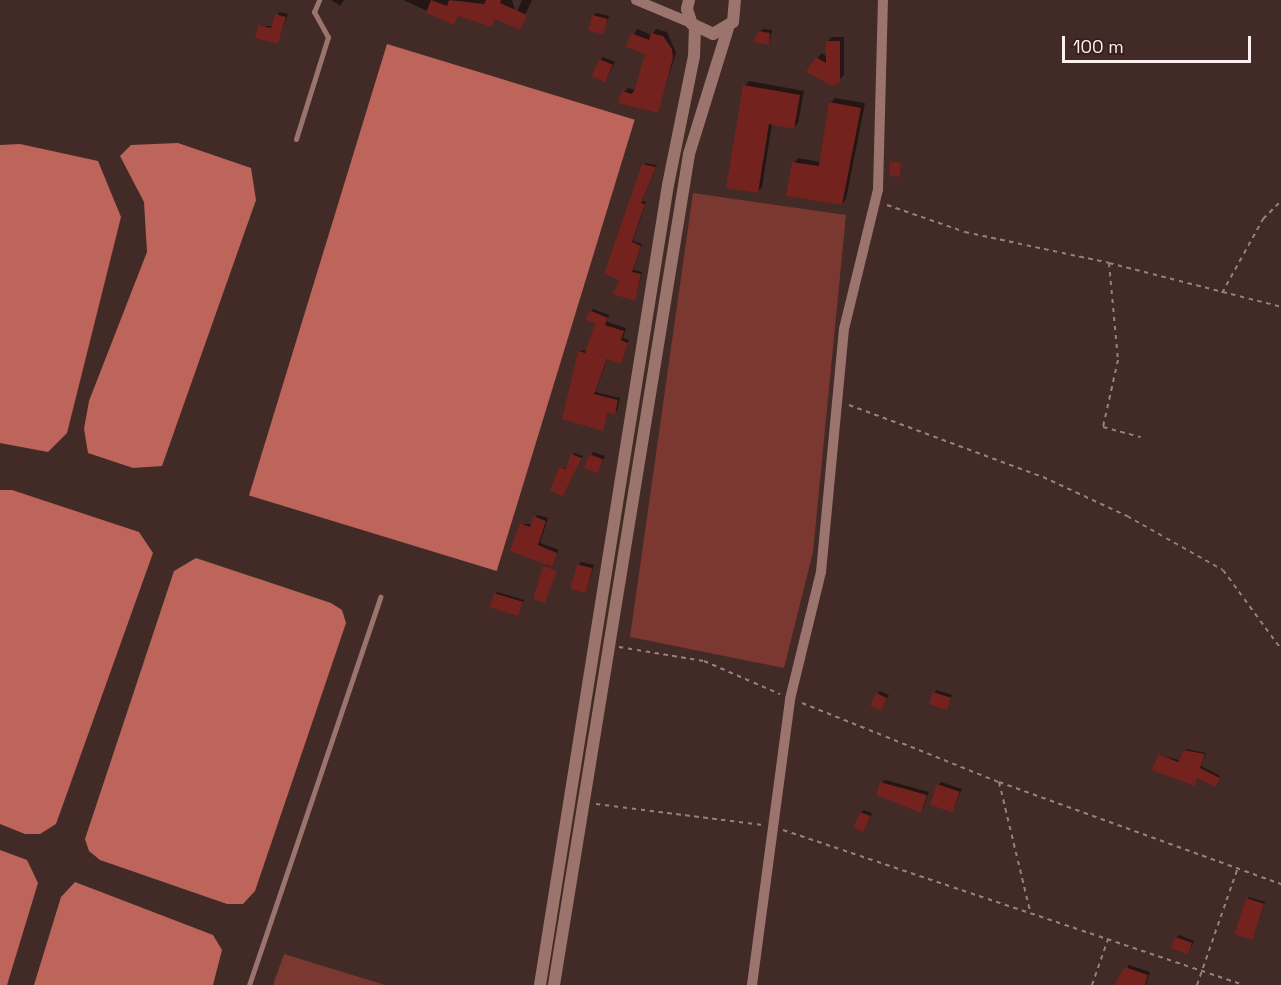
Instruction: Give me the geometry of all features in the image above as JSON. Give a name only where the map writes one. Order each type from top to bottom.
[{"type":"street","points":[[636,0],[713,34],[728,28]]},
{"type":"street","points":[[540,985],[668,184],[693,56],[693,25],[689,0]]},
{"type":"street","points":[[554,985],[689,153],[728,28],[736,14],[735,0]]},
{"type":"street","points":[[752,985],[770,826],[790,699],[821,572],[844,329],[878,189],[883,0]]},
{"type":"lane","points":[[296,139],[328,38],[314,12],[319,0]]},
{"type":"lane","points":[[249,985],[380,597]]},
{"type":"path","points":[[878,189],[884,202],[899,212],[1036,250],[1109,263],[1281,307]]},
{"type":"path","points":[[1222,293],[1263,219],[1281,201]]},
{"type":"path","points":[[1109,263],[1118,360],[1103,427],[1141,437]]},
{"type":"path","points":[[838,400],[1043,477],[1127,516],[1223,570],[1281,649]]},
{"type":"path","points":[[610,646],[704,661],[790,699],[999,782],[1237,870],[1281,884]]},
{"type":"path","points":[[999,782],[1031,912]]},
{"type":"path","points":[[584,802],[770,826],[1244,985]]},
{"type":"path","points":[[1197,985],[1237,870]]},
{"type":"path","points":[[1092,985],[1108,939]]},
{"type":"shaded area","points":[[387,44],[635,120],[497,571],[249,495]]},
{"type":"shaded area","points":[[178,143],[251,168],[256,200],[162,466],[133,468],[88,453],[84,429],[89,401],[147,252],[144,202],[120,156],[131,145]]},
{"type":"shaded area","points":[[20,144],[98,161],[121,217],[67,433],[48,452],[0,443],[0,145]]},
{"type":"shaded area","points":[[693,193],[846,215],[813,552],[784,668],[630,637]]},
{"type":"shaded area","points":[[0,490],[12,490],[139,532],[153,553],[56,824],[40,834],[25,834],[0,824]]},
{"type":"shaded area","points":[[196,558],[331,603],[342,610],[346,623],[255,891],[243,904],[227,904],[100,860],[89,851],[85,839],[174,571]]},
{"type":"shaded area","points":[[0,850],[27,860],[38,883],[7,985],[0,985]]},
{"type":"shaded area","points":[[75,882],[213,935],[222,950],[213,985],[34,985],[61,897]]},
{"type":"shaded area","points":[[284,954],[385,985],[273,985]]},
{"type":"building","points":[[431,0],[447,6],[449,0],[484,4],[486,0],[501,0],[500,3],[527,15],[520,30],[495,19],[492,27],[458,16],[454,25],[426,13]]},
{"type":"building","points":[[275,14],[286,17],[278,44],[255,38],[258,25],[271,28]]},
{"type":"building","points":[[592,15],[608,19],[604,34],[588,31]]},
{"type":"building","points":[[759,31],[770,33],[769,45],[753,42]]},
{"type":"building","points":[[631,33],[649,40],[651,33],[663,36],[672,49],[673,58],[658,113],[618,103],[622,91],[632,94],[635,89],[645,54],[626,47]]},
{"type":"building","points":[[826,41],[840,41],[840,82],[833,86],[806,72],[816,57],[826,63]]},
{"type":"building","points":[[599,59],[613,65],[605,82],[592,76]]},
{"type":"building","points":[[743,85],[800,95],[794,129],[769,124],[758,193],[726,188]]},
{"type":"building","points":[[829,102],[861,108],[842,205],[786,196],[792,162],[819,166]]},
{"type":"building","points":[[890,162],[901,163],[900,177],[889,176]]},
{"type":"building","points":[[642,164],[656,167],[641,203],[645,204],[632,242],[641,246],[632,272],[641,274],[635,301],[613,294],[619,280],[604,274]]},
{"type":"building","points":[[589,310],[608,318],[605,325],[624,331],[621,340],[628,343],[621,364],[607,359],[594,394],[618,400],[615,415],[608,413],[603,431],[562,419],[578,351],[585,353],[595,323],[586,320]]},
{"type":"building","points":[[571,454],[582,458],[563,496],[550,491],[559,467],[566,469]]},
{"type":"building","points":[[589,454],[603,459],[598,473],[584,468]]},
{"type":"building","points":[[533,516],[546,521],[538,545],[557,553],[552,567],[510,551],[520,523],[530,527]]},
{"type":"building","points":[[577,564],[592,568],[586,593],[570,589]]},
{"type":"building","points":[[543,566],[557,571],[545,603],[533,599]]},
{"type":"building","points":[[494,593],[523,602],[518,616],[490,607]]},
{"type":"building","points":[[933,692],[951,698],[947,710],[929,704]]},
{"type":"building","points":[[876,693],[887,698],[881,711],[870,706]]},
{"type":"building","points":[[1184,750],[1205,754],[1200,768],[1220,778],[1215,787],[1197,778],[1195,786],[1152,770],[1158,754],[1178,762]]},
{"type":"building","points":[[880,782],[927,795],[921,813],[876,795]]},
{"type":"building","points":[[937,784],[960,792],[953,813],[930,805]]},
{"type":"building","points":[[860,812],[870,816],[864,832],[854,828]]},
{"type":"building","points":[[1246,898],[1264,904],[1252,940],[1234,934]]},
{"type":"building","points":[[1175,937],[1192,943],[1188,954],[1171,948]]},
{"type":"building","points":[[1125,967],[1148,975],[1145,985],[1114,985]]}]
